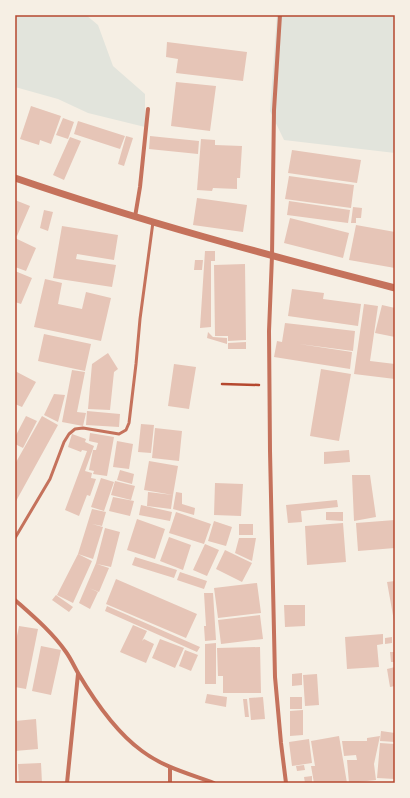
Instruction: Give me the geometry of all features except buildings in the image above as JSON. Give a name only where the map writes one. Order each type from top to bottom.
[{"type":"street","points":[[280,15],[274,110],[269,385],[275,677],[280,743],[286,783]]},
{"type":"street","points":[[135,216],[140,187],[148,109]]},
{"type":"street","points":[[15,178],[153,222],[272,256],[395,288]]},
{"type":"street","points":[[15,600],[56,639],[96,701],[118,728],[142,751],[170,767],[214,783]]},
{"type":"street","points":[[67,783],[78,674]]},
{"type":"street","points":[[170,767],[170,783]]},
{"type":"lane","points":[[15,538],[50,479],[64,442],[69,434],[75,429],[83,428],[119,434],[126,430],[129,423],[140,319],[153,222]]},
{"type":"path","points":[[222,384],[269,385]]},
{"type":"shaded area","points":[[15,15],[86,15],[98,25],[113,66],[145,94],[145,127],[88,113],[58,99],[15,87]]},
{"type":"shaded area","points":[[277,15],[395,15],[395,153],[284,140],[270,111]]}]
